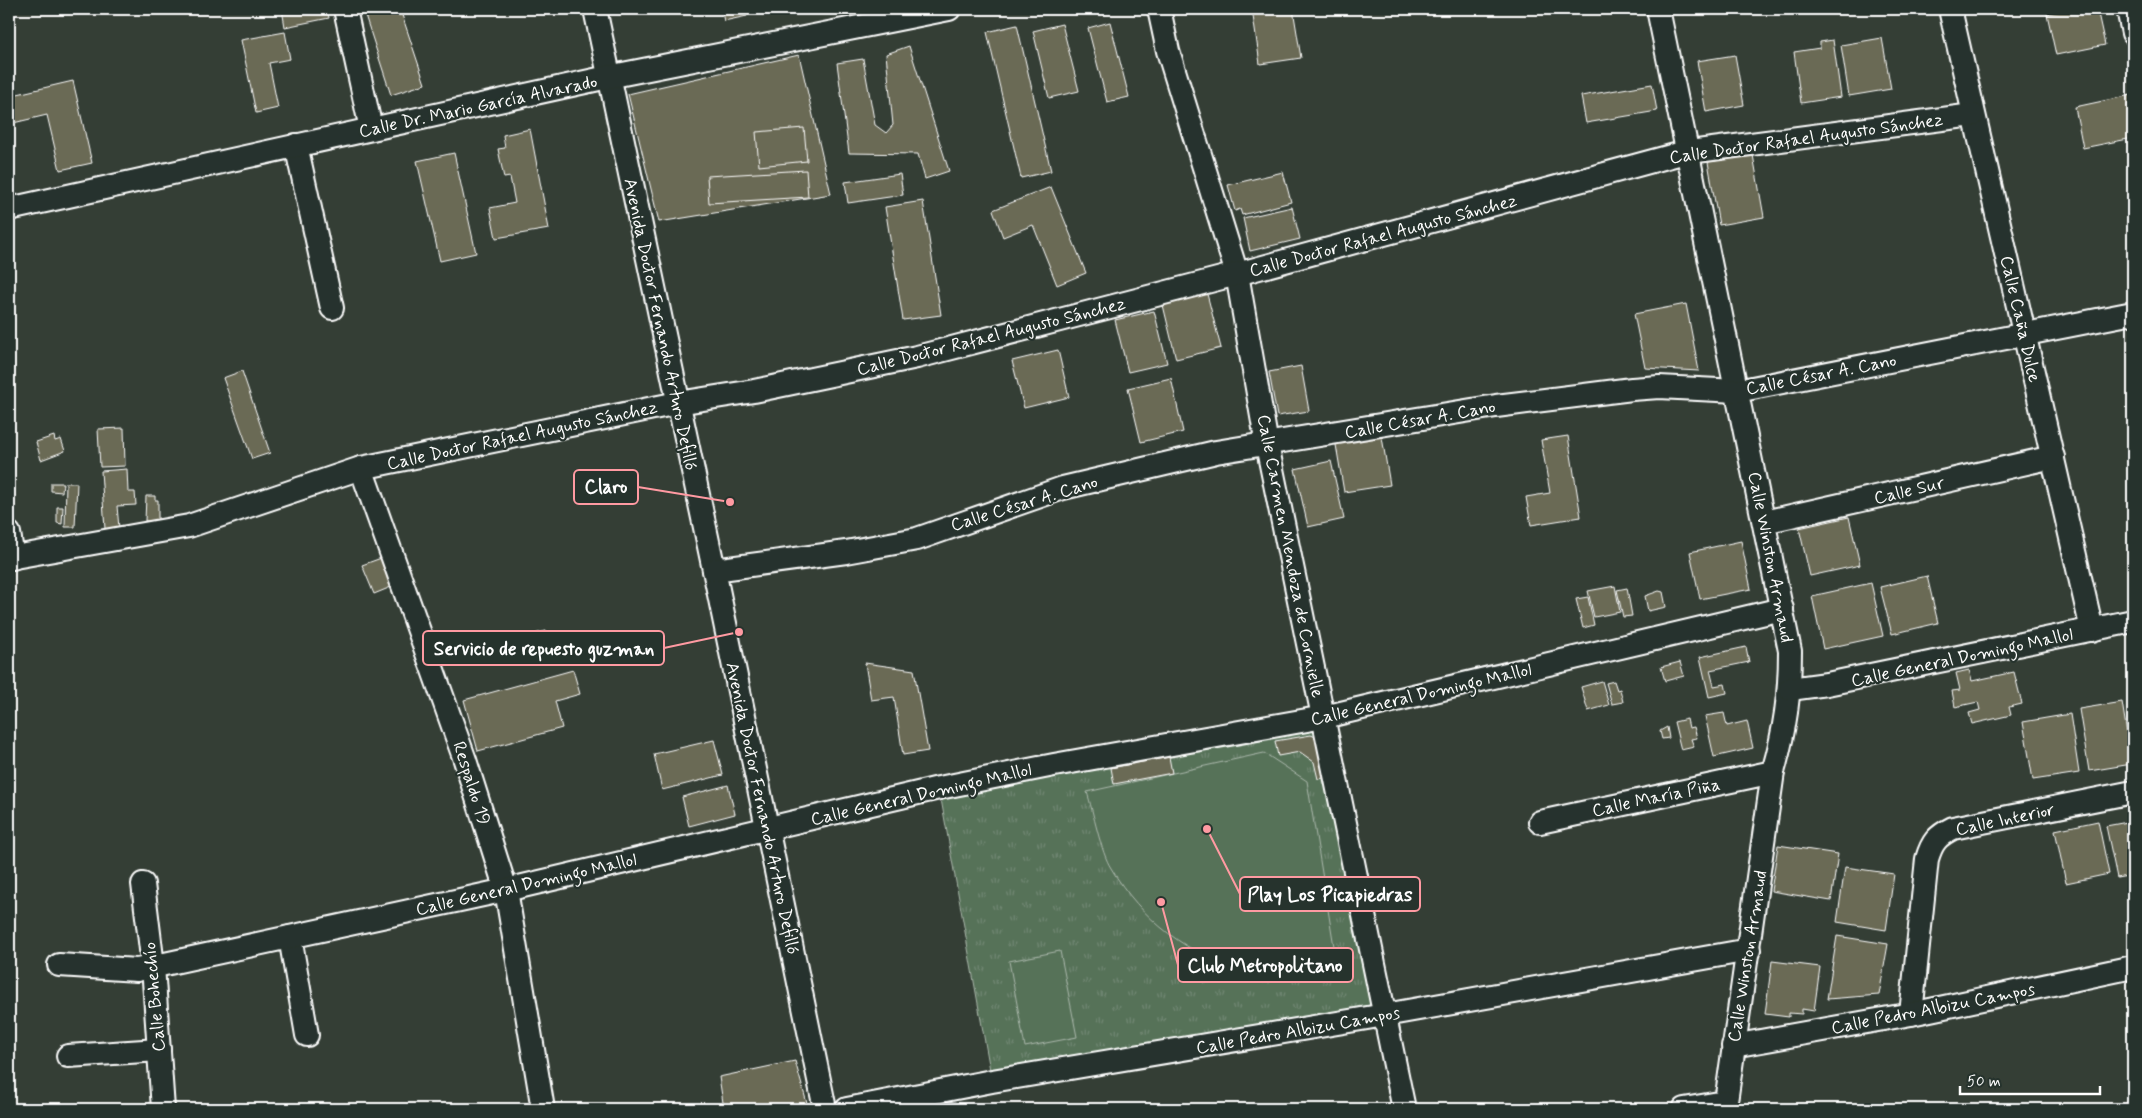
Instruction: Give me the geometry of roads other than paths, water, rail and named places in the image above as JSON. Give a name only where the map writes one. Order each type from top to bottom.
[{"type":"street","points":[[345,9],[371,129]]},
{"type":"street","name":"Avenida Doctor Fernando Arturo Defilló","points":[[595,9],[714,570],[825,1109]]},
{"type":"street","name":"Calle Dr. Mario García Alvarado","points":[[9,209],[608,77],[949,9]]},
{"type":"street","name":"Calle Carmen Mendoza de Cornielle","points":[[1159,9],[1168,51],[1237,274],[1267,445],[1404,1109]]},
{"type":"street","name":"Calle Winston Armaud","points":[[1658,9],[1790,651],[1790,689],[1785,730],[1773,772],[1725,1106]]},
{"type":"street","name":"Calle Caña Dulce","points":[[1950,9],[2092,630]]},
{"type":"street","points":[[2128,9],[2133,33]]},
{"type":"street","name":"Calle Doctor Rafael Augusto Sánchez","points":[[11,558],[189,526],[361,468],[678,403],[754,391],[916,357],[1237,274],[1688,152],[1973,115]]},
{"type":"street","points":[[296,145],[332,308]]},
{"type":"street","name":"Calle César A. Cano","points":[[714,570],[917,539],[1063,488],[1216,452],[1496,406],[1632,389],[1659,387],[1737,391],[2133,313]]},
{"type":"street","name":"Calle Sur","points":[[1764,522],[2053,457]]},
{"type":"street","name":"Respaldo 19","points":[[361,468],[465,760],[506,890],[543,1109]]},
{"type":"street","points":[[9,533],[11,558]]},
{"type":"street","name":"Calle General Domingo Mallol","points":[[59,965],[138,970],[506,890],[939,788],[1045,766],[1324,718],[1782,609]]},
{"type":"street","name":"Calle General Domingo Mallol","points":[[1790,689],[1827,684],[2133,621]]},
{"type":"street","name":"Calle María Piña","points":[[1540,822],[1773,772]]},
{"type":"street","name":"Calle Interior","points":[[1911,1014],[1927,859],[1932,843],[1952,828],[2133,792]]},
{"type":"street","name":"Calle Bohechío","points":[[143,884],[154,966],[163,1109]]},
{"type":"street","points":[[290,937],[307,1035]]},
{"type":"street","name":"Calle Pedro Albizu Campos","points":[[847,1109],[992,1081],[1385,1015],[1748,950]]},
{"type":"street","name":"Calle Pedro Albizu Campos","points":[[1733,1046],[1911,1014],[2133,967]]},
{"type":"street","points":[[68,1056],[159,1050]]},
{"type":"street","points":[[1684,1109],[1725,1106]]},
{"type":"place","name":"Claro","points":[[730,502]]},
{"type":"place","name":"Servicio de repuesto guzman","points":[[739,632]]},
{"type":"place","name":"Play Los Picapiedras","points":[[1207,829]]},
{"type":"place","name":"Club Metropolitano","points":[[1161,902]]}]
